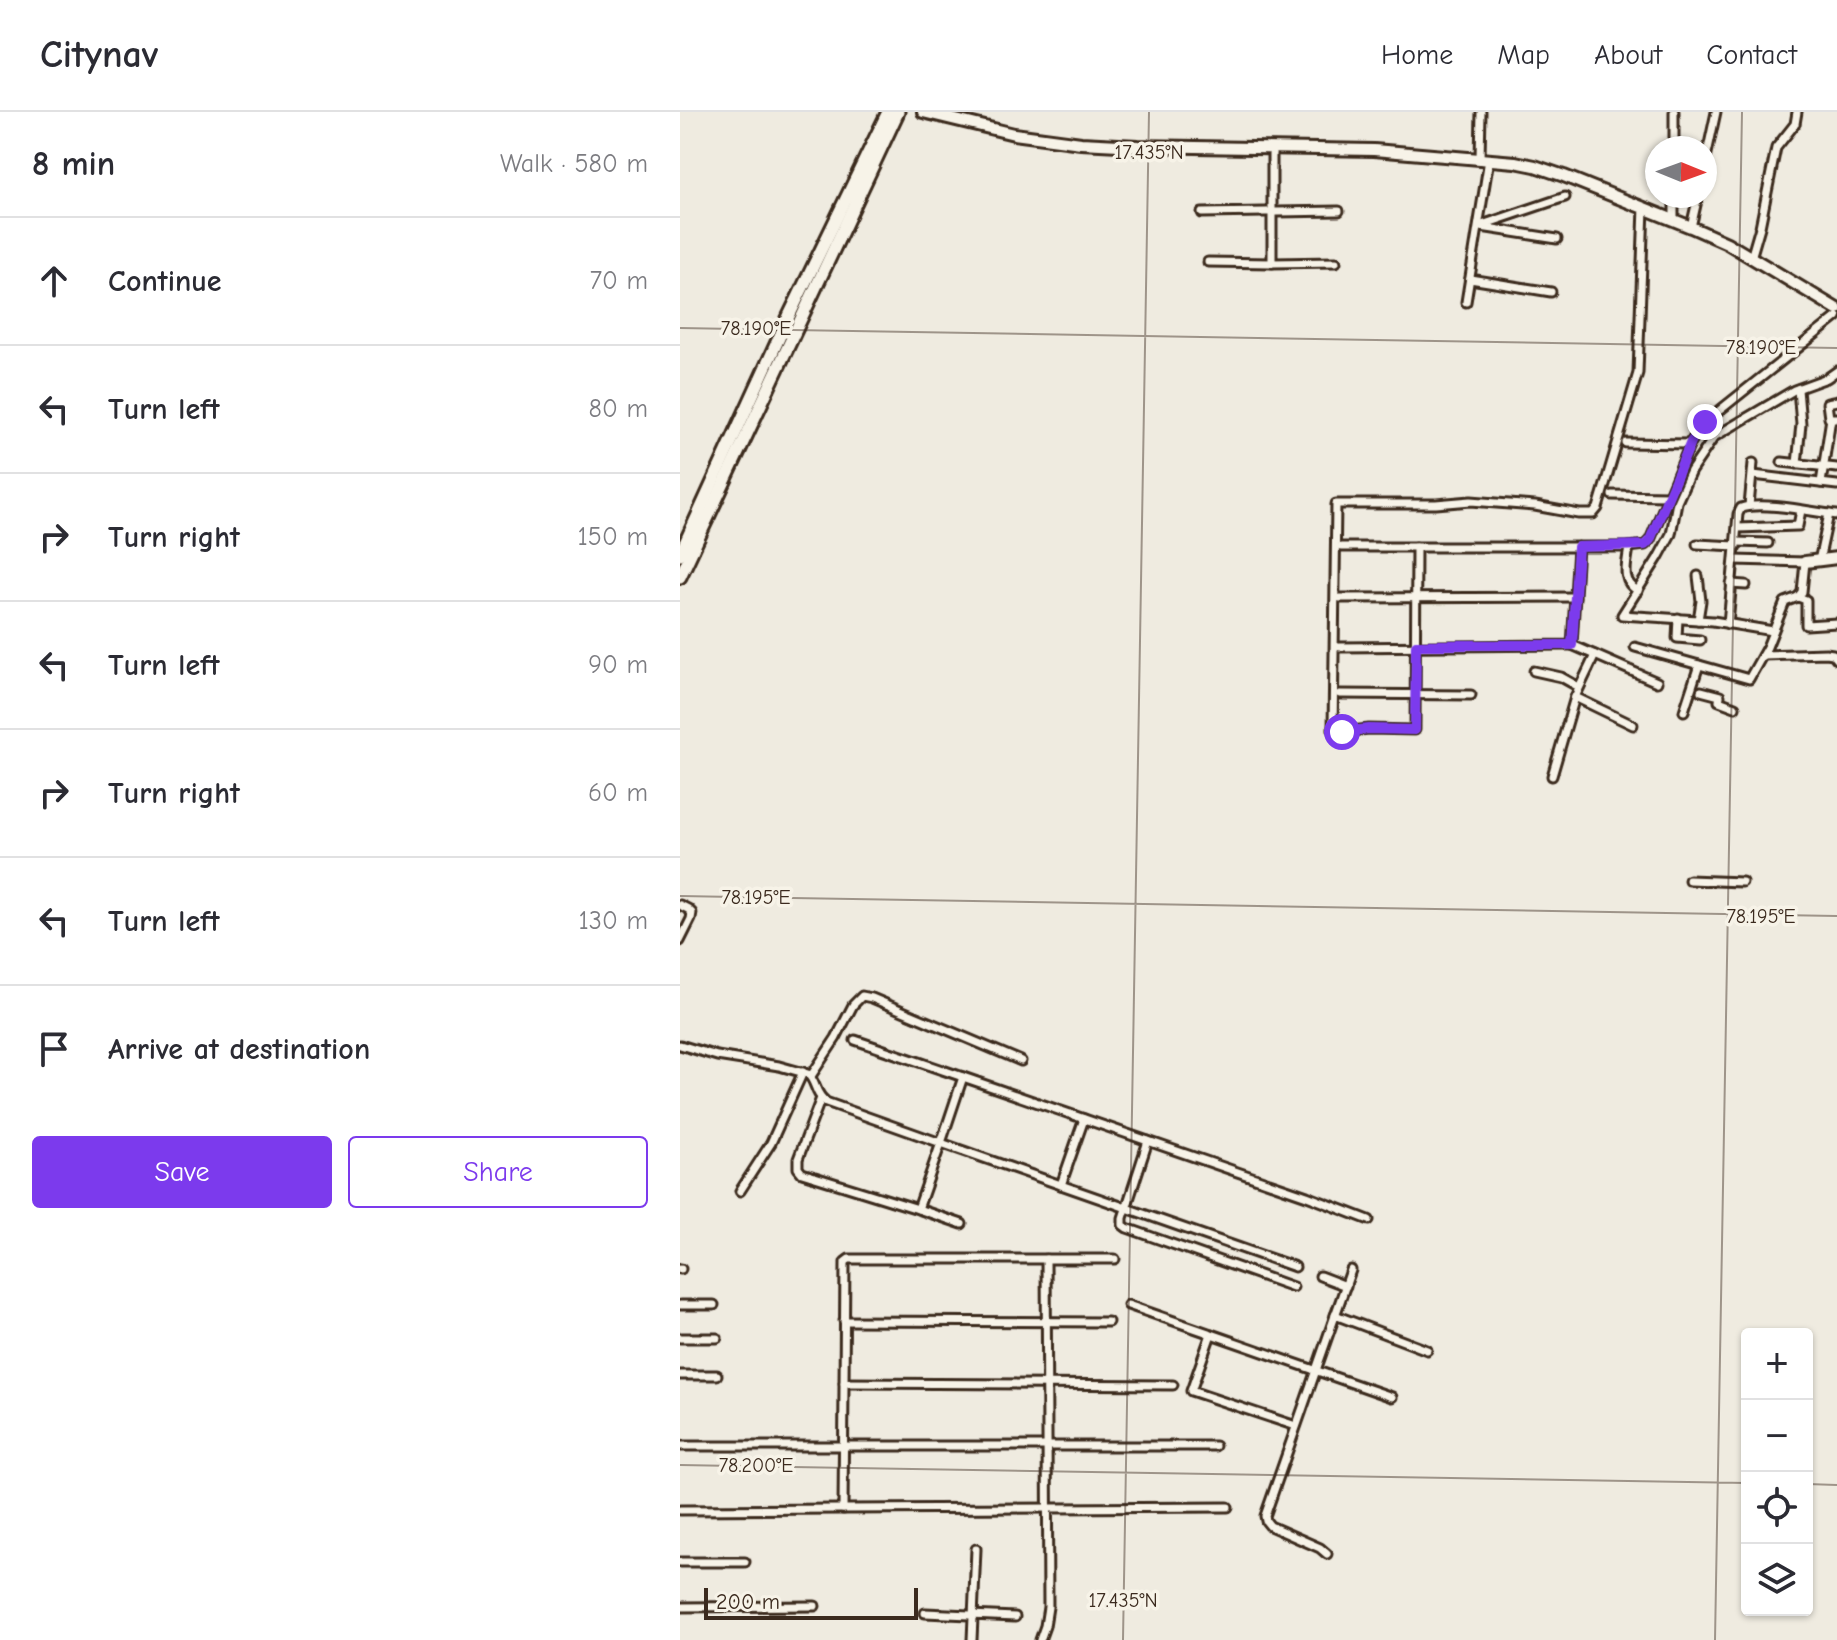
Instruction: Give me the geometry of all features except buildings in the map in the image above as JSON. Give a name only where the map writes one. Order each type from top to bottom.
[{"type":"main road","points":[[680,554],[789,316],[888,112]]},
{"type":"main road","points":[[680,577],[898,112]]},
{"type":"main road","points":[[923,112],[1014,134],[1081,143],[1374,150],[1485,158],[1535,166],[1674,219],[1727,243],[1837,309]]},
{"type":"main road","points":[[1805,562],[1837,558]]},
{"type":"street","points":[[1466,302],[1479,226],[1485,158],[1481,112]]},
{"type":"street","points":[[1674,112],[1674,136]]},
{"type":"street","points":[[1711,136],[1717,112]]},
{"type":"street","points":[[1751,258],[1776,148],[1795,124],[1797,112]]},
{"type":"street","points":[[1272,148],[1272,263]]},
{"type":"street","points":[[1479,226],[1565,197]]},
{"type":"street","points":[[1416,547],[1415,730],[1342,732],[1333,729],[1336,504],[1471,501],[1535,506],[1579,514],[1593,514],[1598,508],[1638,373],[1644,207]]},
{"type":"street","points":[[1674,208],[1674,219]]},
{"type":"street","points":[[1691,227],[1695,208]]},
{"type":"street","points":[[1202,213],[1339,211]]},
{"type":"street","points":[[1479,226],[1557,239]]},
{"type":"street","points":[[1208,262],[1336,262]]},
{"type":"street","points":[[1470,279],[1551,292]]},
{"type":"street","points":[[1341,547],[1645,545],[1650,540],[1690,444],[1705,422],[1837,317]]},
{"type":"street","points":[[1773,631],[1698,620],[1622,615],[1671,534],[1677,502],[1691,471],[1714,437],[1798,389],[1836,375]]},
{"type":"street","points":[[1797,464],[1801,424],[1798,389]]},
{"type":"street","points":[[1821,483],[1834,418],[1829,418],[1827,403],[1837,401]]},
{"type":"street","points":[[1626,443],[1690,444]]},
{"type":"street","points":[[1782,462],[1837,468]]},
{"type":"street","points":[[1749,506],[1753,463]]},
{"type":"street","points":[[1753,475],[1837,485]]},
{"type":"street","points":[[1612,495],[1668,496]]},
{"type":"street","points":[[1728,624],[1741,508],[1749,506],[1833,514],[1819,561]]},
{"type":"street","points":[[1738,528],[1798,526],[1801,510]]},
{"type":"street","points":[[1751,561],[1753,543]]},
{"type":"street","points":[[1697,544],[1768,543]]},
{"type":"street","points":[[1572,645],[1578,547]]},
{"type":"street","points":[[1629,547],[1625,577],[1630,587],[1638,591]]},
{"type":"street","points":[[1635,647],[1749,679],[1763,655],[1785,602],[1802,592],[1805,562],[1735,560]]},
{"type":"street","points":[[1698,576],[1701,601],[1698,620]]},
{"type":"street","points":[[1731,584],[1746,585]]},
{"type":"street","points":[[1340,598],[1575,597]]},
{"type":"street","points":[[1798,597],[1806,600],[1806,625],[1837,623]]},
{"type":"street","points":[[1678,618],[1677,638],[1700,640]]},
{"type":"street","points":[[1340,647],[1572,645],[1657,682]]},
{"type":"street","points":[[1763,655],[1826,653],[1833,654],[1837,659]]},
{"type":"street","points":[[1552,776],[1575,697],[1595,655]]},
{"type":"street","points":[[1684,711],[1699,665]]},
{"type":"street","points":[[1534,671],[1561,677],[1579,687]]},
{"type":"street","points":[[1701,691],[1720,696],[1719,701],[1735,707]]},
{"type":"street","points":[[1340,694],[1471,695]]},
{"type":"street","points":[[1575,697],[1633,725]]},
{"type":"street","points":[[1689,880],[1742,882]]},
{"type":"street","points":[[680,905],[692,913],[680,941]]},
{"type":"street","points":[[1021,1061],[862,996],[853,1005],[811,1076],[815,1091],[826,1102],[1295,1267]]},
{"type":"street","points":[[855,1040],[1369,1220]]},
{"type":"street","points":[[680,1045],[811,1076]]},
{"type":"street","points":[[740,1191],[771,1143],[803,1072]]},
{"type":"street","points":[[918,1209],[963,1077]]},
{"type":"street","points":[[821,1098],[798,1159],[798,1168],[802,1173],[962,1224]]},
{"type":"street","points":[[1061,1185],[1084,1119]]},
{"type":"street","points":[[1148,1141],[1122,1222],[1127,1228],[1293,1287]]},
{"type":"street","points":[[843,1509],[845,1262],[849,1259],[1115,1259]]},
{"type":"street","points":[[1040,1640],[1048,1607],[1046,1259]]},
{"type":"street","points":[[1327,1554],[1270,1526],[1265,1516],[1351,1270]]},
{"type":"street","points":[[1320,1276],[1346,1286]]},
{"type":"street","points":[[680,1305],[714,1305]]},
{"type":"street","points":[[1128,1305],[1392,1397]]},
{"type":"street","points":[[1335,1315],[1427,1350]]},
{"type":"street","points":[[844,1321],[1108,1322]]},
{"type":"street","points":[[1211,1334],[1191,1391],[1296,1426]]},
{"type":"street","points":[[680,1338],[717,1338]]},
{"type":"street","points":[[680,1375],[717,1375]]},
{"type":"street","points":[[844,1383],[1173,1385]]},
{"type":"street","points":[[680,1446],[1215,1446]]},
{"type":"street","points":[[680,1510],[1228,1507]]},
{"type":"street","points":[[972,1640],[976,1549]]},
{"type":"street","points":[[680,1562],[745,1562]]},
{"type":"street","points":[[680,1607],[815,1606]]},
{"type":"street","points":[[925,1613],[1015,1617]]},
{"type":"route","points":[[1342,732],[1415,730],[1416,645],[1572,645],[1578,547],[1645,545],[1650,540],[1691,442],[1705,422]]}]
